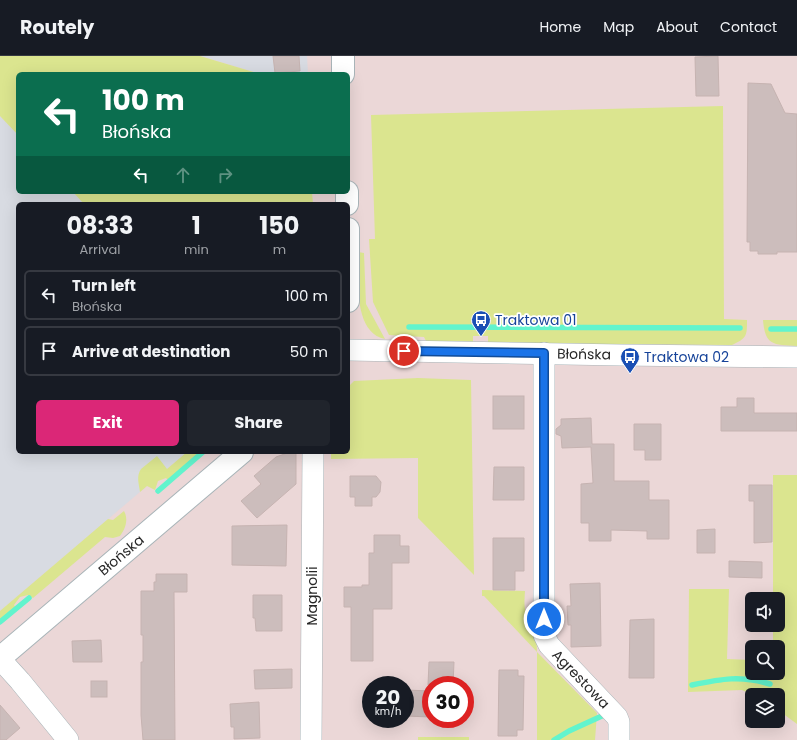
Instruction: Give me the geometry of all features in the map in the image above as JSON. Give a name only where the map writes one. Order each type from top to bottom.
[{"type":"street","points":[[343,56],[343,72]]},
{"type":"street","name":"Błońska","points":[[350,350],[797,357]]},
{"type":"street","name":"Agrestowa","points":[[544,353],[544,635],[549,645],[617,717],[619,722],[619,740]]},
{"type":"street","name":"Błońska","points":[[0,659],[240,454]]},
{"type":"street","name":"Magnolii","points":[[311,740],[313,454]]},
{"type":"street","points":[[0,659],[68,740]]},
{"type":"shaded area","points":[[201,56],[307,56],[308,72],[253,72]]},
{"type":"shaded area","points":[[0,116],[16,133],[16,194],[75,194],[82,202],[16,202],[16,454],[185,454],[0,611]]},
{"type":"green space","points":[[0,56],[200,56],[253,72],[16,72],[16,133],[0,116]]},
{"type":"green space","points":[[723,106],[724,319],[747,320],[747,330],[745,336],[741,340],[732,345],[488,343],[488,336],[473,336],[473,343],[427,343],[424,337],[389,335],[373,302],[369,239],[375,239],[371,115]]},
{"type":"green space","points":[[75,194],[312,194],[313,202],[82,202]]},
{"type":"green space","points":[[358,252],[364,253],[366,304],[385,339],[374,334],[367,326],[362,315],[358,289]]},
{"type":"green space","points":[[763,320],[797,320],[797,346],[776,344],[768,339]]},
{"type":"green space","points":[[418,378],[471,380],[474,575],[418,518],[418,458],[331,459],[331,454],[350,454],[350,385],[354,381]]},
{"type":"green space","points":[[185,454],[199,454],[170,479],[166,478],[158,481],[155,490],[147,486],[140,492],[138,477],[141,469],[157,456],[167,469]]},
{"type":"green space","points":[[773,475],[797,475],[797,724],[785,715],[785,688],[745,688],[745,691],[742,690],[688,692],[689,589],[729,589],[727,659],[745,660],[745,680],[785,680],[785,640],[773,640],[773,632],[785,632],[785,592],[773,592]]},
{"type":"green space","points":[[124,511],[126,524],[120,536],[113,538],[105,537],[33,598],[28,595],[20,597],[14,605],[16,608],[0,621],[0,611],[108,519],[113,520]]},
{"type":"green space","points":[[482,590],[525,591],[525,610],[529,619],[536,627],[537,652],[484,596],[482,596]]},
{"type":"green space","points":[[537,652],[597,713],[595,740],[537,740]]},
{"type":"green space","points":[[418,737],[469,737],[469,740],[418,740]]},
{"type":"building","points":[[273,56],[299,56],[300,71],[275,72]]},
{"type":"building","points":[[718,56],[719,96],[696,96],[695,57]]},
{"type":"building","points":[[748,83],[771,84],[785,113],[797,114],[797,252],[758,254],[758,251],[750,251],[750,242],[747,242]]},
{"type":"building","points":[[493,396],[524,396],[524,429],[493,429]]},
{"type":"building","points":[[737,398],[754,398],[754,413],[797,413],[797,431],[721,431],[721,407],[737,407]]},
{"type":"building","points":[[591,418],[592,444],[614,444],[614,481],[649,481],[649,500],[669,500],[669,539],[647,539],[647,531],[611,530],[611,541],[589,541],[589,523],[581,523],[581,484],[593,483],[591,447],[562,448],[561,436],[556,434],[556,429],[561,425],[561,419]]},
{"type":"building","points":[[634,424],[661,424],[661,460],[645,460],[645,450],[634,450]]},
{"type":"building","points":[[284,454],[296,454],[296,484],[257,518],[241,501],[261,484],[254,476],[276,457]]},
{"type":"building","points":[[494,467],[524,467],[524,500],[493,500]]},
{"type":"building","points":[[350,476],[376,476],[381,482],[380,492],[376,497],[372,497],[372,506],[355,506],[355,497],[350,497]]},
{"type":"building","points":[[749,485],[772,485],[772,542],[754,543],[754,501],[749,501]]},
{"type":"building","points":[[287,525],[286,566],[232,565],[232,526]]},
{"type":"building","points":[[715,529],[715,553],[697,553],[697,530]]},
{"type":"building","points":[[374,535],[400,535],[400,546],[409,546],[409,563],[392,563],[392,609],[373,609],[373,661],[351,661],[351,607],[344,607],[344,587],[362,587],[362,585],[369,585],[369,553],[374,553]]},
{"type":"building","points":[[493,538],[524,538],[524,571],[515,571],[515,590],[493,590]]},
{"type":"building","points":[[729,561],[762,562],[762,578],[729,577]]},
{"type":"building","points":[[156,574],[187,574],[187,592],[174,592],[175,740],[143,740],[141,715],[141,662],[143,662],[143,635],[141,635],[141,591],[154,591]]},
{"type":"building","points":[[600,583],[601,646],[571,647],[571,625],[568,625],[567,606],[571,606],[570,584]]},
{"type":"building","points":[[253,595],[282,595],[282,631],[256,631],[255,618],[253,618]]},
{"type":"building","points":[[654,619],[654,678],[629,678],[630,620]]},
{"type":"building","points":[[101,640],[102,662],[73,662],[72,641]]},
{"type":"building","points":[[429,662],[454,662],[453,676],[428,676]]},
{"type":"building","points":[[292,669],[292,688],[255,689],[254,670]]},
{"type":"building","points":[[499,670],[518,670],[518,676],[524,676],[523,730],[517,730],[517,736],[498,736]]},
{"type":"building","points":[[91,681],[107,681],[107,697],[91,697]]},
{"type":"building","points":[[414,690],[422,691],[422,717],[414,716]]},
{"type":"building","points":[[259,702],[260,738],[234,739],[234,727],[231,727],[230,704]]},
{"type":"building","points":[[0,705],[20,728],[6,740],[0,740]]},
{"type":"waterway","points":[[409,327],[740,328]]},
{"type":"waterway","points":[[771,329],[797,329]]},
{"type":"waterway","points":[[158,491],[201,454]]},
{"type":"waterway","points":[[0,622],[29,598]]},
{"type":"waterway","points":[[692,685],[731,679],[760,681],[770,684]]},
{"type":"waterway","points":[[554,740],[569,731],[604,715]]},
{"type":"place","name":"Traktowa 01","points":[[481,337]]},
{"type":"place","name":"Traktowa 02","points":[[630,374]]},
{"type":"route","points":[[404,351],[544,353],[544,619]]}]
